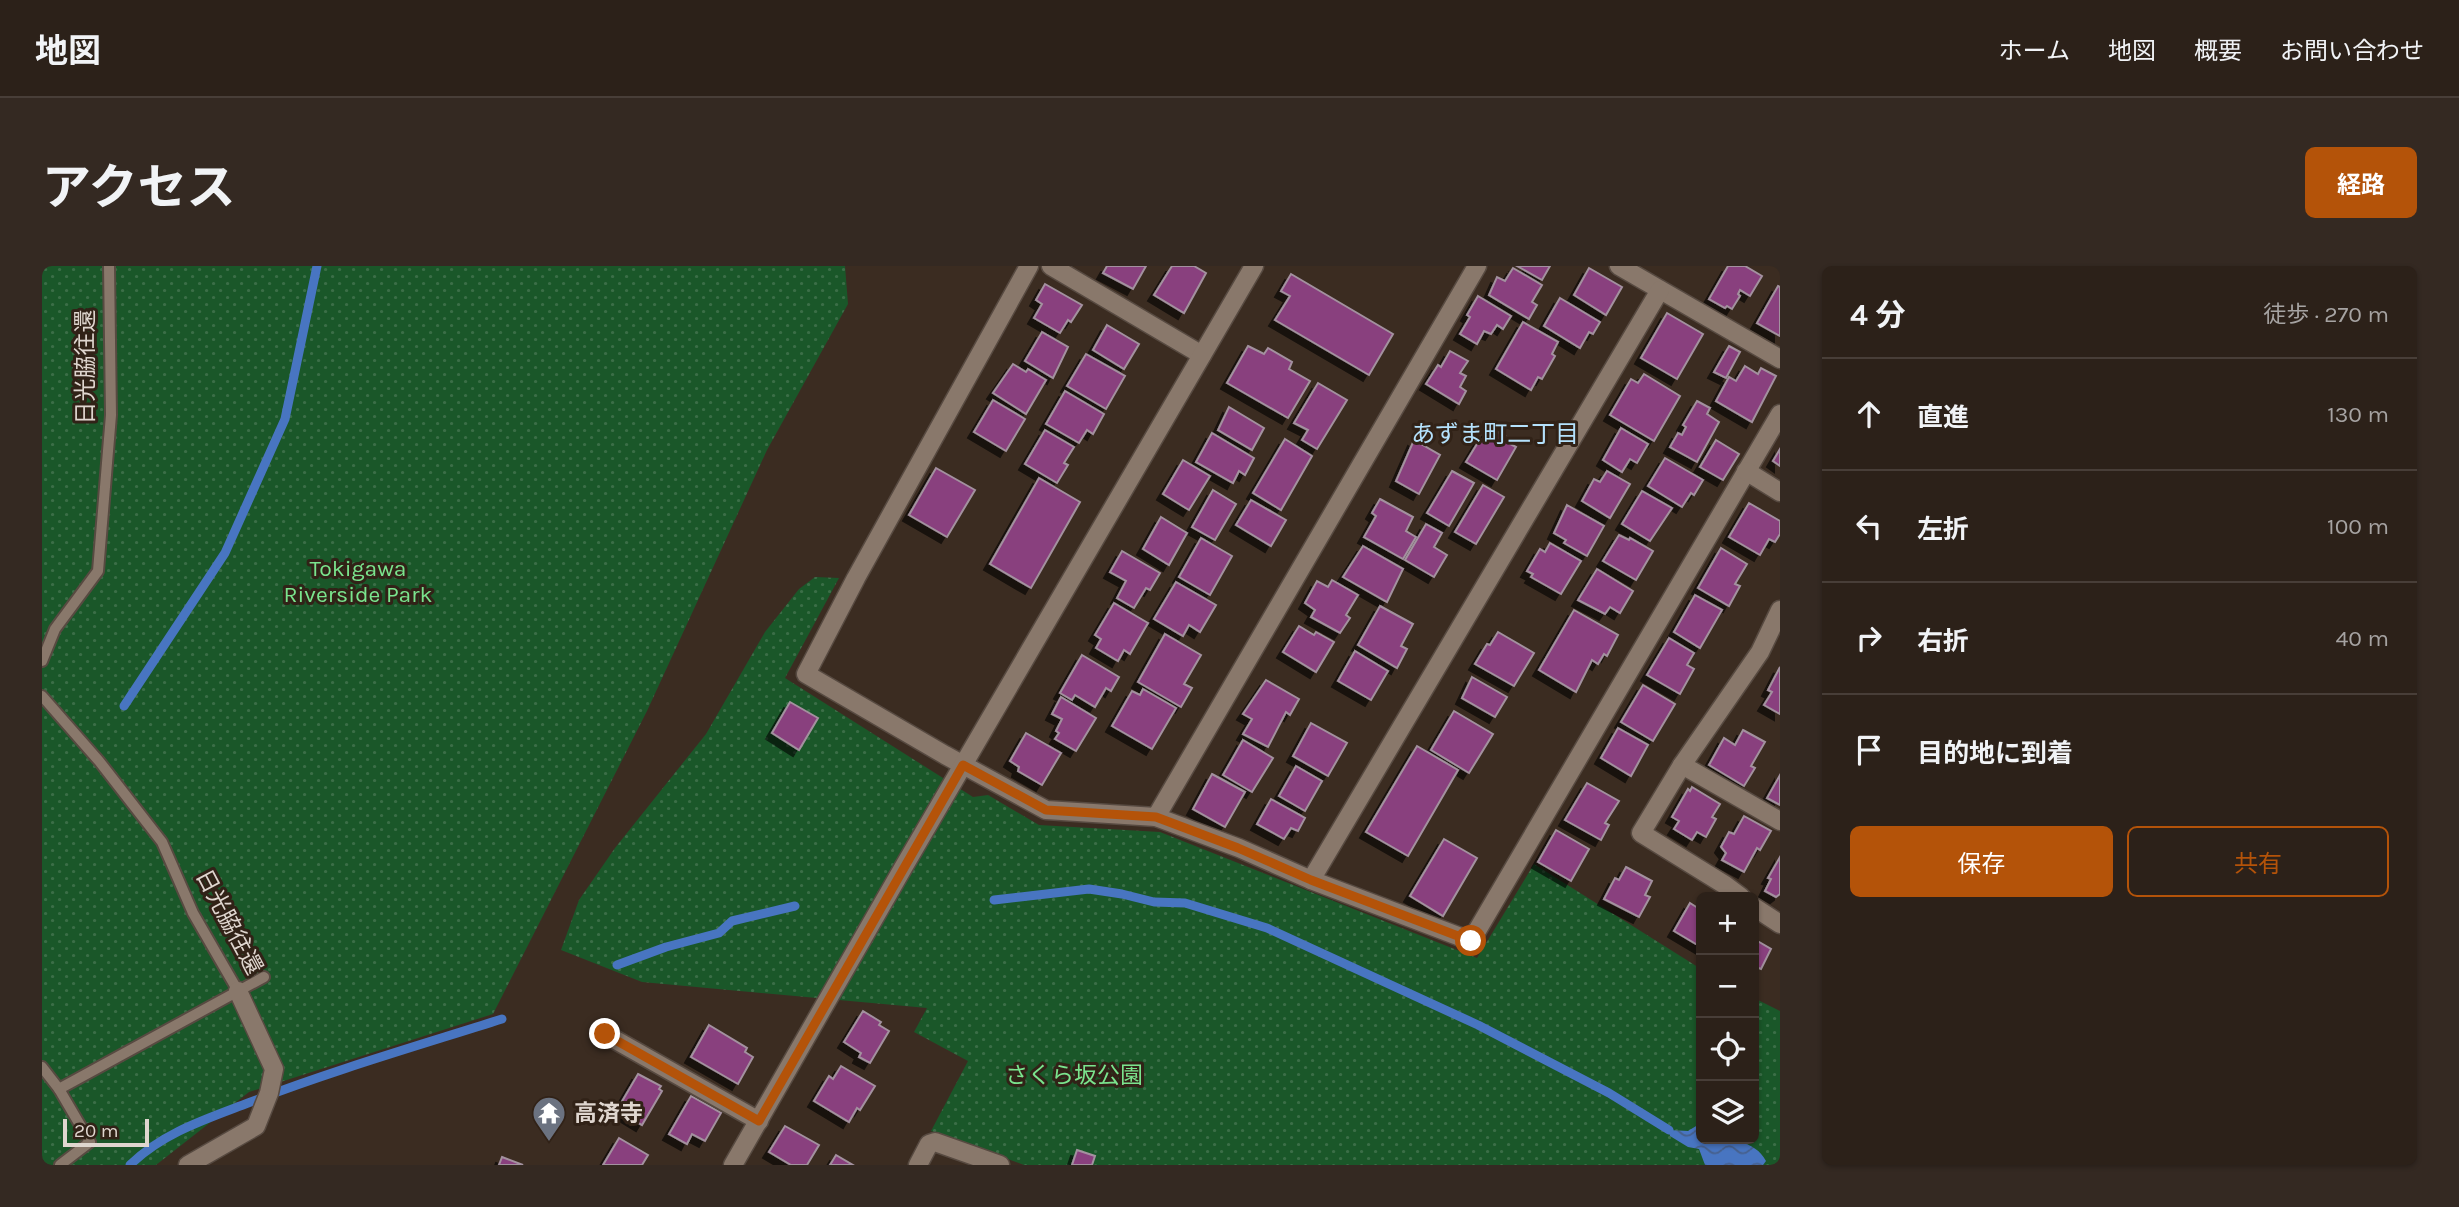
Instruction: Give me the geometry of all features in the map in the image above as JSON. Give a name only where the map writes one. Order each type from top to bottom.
[{"type":"street","points":[[1029,266],[806,674],[1046,810],[1156,817],[1471,941],[1780,414]]},
{"type":"street","points":[[1051,266],[1202,355]]},
{"type":"street","points":[[733,1165],[1254,266]]},
{"type":"street","points":[[1156,817],[1476,266]]},
{"type":"street","points":[[1619,266],[1780,359]]},
{"type":"street","points":[[1311,880],[1660,290]]},
{"type":"street","points":[[1746,471],[1780,492]]},
{"type":"street","points":[[1734,892],[1641,833],[1682,765],[1760,652],[1780,610]]},
{"type":"street","points":[[1682,765],[1780,821]]},
{"type":"street","points":[[1759,910],[1780,924]]},
{"type":"street","name":"日光脇往還","points":[[188,1165],[256,1126],[269,1093],[274,1069],[237,991]]},
{"type":"street","points":[[605,1034],[759,1121]]},
{"type":"street","points":[[918,1165],[929,1144],[935,1142],[1000,1165]]},
{"type":"lane","name":"日光脇往還","points":[[42,662],[55,629],[98,571],[111,415],[109,266]]},
{"type":"lane","name":"日光脇往還","points":[[42,696],[99,761],[162,842],[193,913],[237,991]]},
{"type":"lane","points":[[59,1089],[264,977]]},
{"type":"lane","points":[[42,1067],[59,1089],[90,1142],[60,1165]]},
{"type":"green space","name":"Tokigawa Riverside Park","points":[[42,266],[845,266],[848,304],[767,450],[647,711],[493,1014],[249,1092],[156,1165],[42,1165]]},
{"type":"green space","name":"さくら坂公園","points":[[815,577],[839,578],[785,678],[973,797],[988,795],[1039,825],[1160,832],[1477,958],[1534,864],[1696,966],[1696,1144],[1759,1144],[1759,1000],[1780,1011],[1780,1165],[1024,1165],[931,1131],[968,1061],[914,1032],[927,1008],[642,982],[561,950],[579,900],[615,848],[706,734],[765,632],[799,589]]},
{"type":"water","points":[[1696,1126],[1696,1144],[1746,1144],[1761,1153],[1766,1161],[1763,1165],[1705,1165],[1699,1149],[1688,1147],[1670,1136],[1669,1130],[1688,1131]]},
{"type":"building","points":[[1107,266],[1146,266],[1133,289],[1103,273]]},
{"type":"building","points":[[1172,266],[1194,266],[1206,273],[1184,313],[1154,295]]},
{"type":"building","points":[[1517,266],[1550,266],[1542,280]]},
{"type":"building","points":[[1728,266],[1745,266],[1762,276],[1750,296],[1740,290],[1740,296],[1732,309],[1709,299]]},
{"type":"building","points":[[1513,268],[1542,285],[1532,302],[1537,305],[1529,319],[1489,295],[1497,277],[1505,281]]},
{"type":"building","points":[[1589,268],[1622,287],[1606,315],[1574,295]]},
{"type":"building","points":[[1291,274],[1393,334],[1369,375],[1275,320],[1290,296],[1281,291]]},
{"type":"building","points":[[1045,284],[1082,305],[1060,333],[1034,318],[1042,304],[1036,300]]},
{"type":"building","points":[[1778,286],[1780,287],[1780,336],[1757,323]]},
{"type":"building","points":[[1478,296],[1511,316],[1503,329],[1497,325],[1491,334],[1484,331],[1477,344],[1460,334]]},
{"type":"building","points":[[1560,298],[1600,322],[1593,334],[1589,332],[1580,348],[1544,326]]},
{"type":"building","points":[[1667,313],[1703,334],[1677,379],[1641,358]]},
{"type":"building","points":[[1523,322],[1558,342],[1552,354],[1555,356],[1542,379],[1538,377],[1531,390],[1496,369]]},
{"type":"building","points":[[1107,325],[1139,344],[1124,369],[1093,350]]},
{"type":"building","points":[[1042,332],[1068,347],[1053,378],[1025,361]]},
{"type":"building","points":[[1248,346],[1264,354],[1268,348],[1292,362],[1289,369],[1310,381],[1288,418],[1227,383]]},
{"type":"building","points":[[1729,346],[1740,352],[1726,378],[1714,372]]},
{"type":"building","points":[[1450,351],[1468,361],[1460,373],[1466,376],[1460,387],[1466,391],[1459,404],[1426,384],[1438,365],[1441,367]]},
{"type":"building","points":[[1086,354],[1125,376],[1106,409],[1067,386]]},
{"type":"building","points":[[1013,364],[1046,380],[1026,414],[993,393]]},
{"type":"building","points":[[1745,366],[1758,374],[1761,368],[1776,376],[1752,422],[1716,401],[1729,377],[1736,381]]},
{"type":"building","points":[[1644,374],[1680,396],[1654,441],[1610,415],[1631,379],[1638,383]]},
{"type":"building","points":[[1318,383],[1347,400],[1317,449],[1302,440],[1308,430],[1294,423]]},
{"type":"building","points":[[1065,391],[1104,414],[1093,434],[1087,430],[1079,443],[1046,424]]},
{"type":"building","points":[[993,400],[1025,419],[1006,451],[974,432]]},
{"type":"building","points":[[1697,401],[1710,408],[1707,414],[1719,422],[1697,462],[1670,447],[1678,433],[1682,435],[1686,427],[1683,425]]},
{"type":"building","points":[[1229,407],[1264,428],[1252,450],[1218,430]]},
{"type":"building","points":[[1621,428],[1648,444],[1637,463],[1630,459],[1622,472],[1603,460]]},
{"type":"building","points":[[1045,430],[1074,447],[1064,463],[1068,465],[1057,483],[1025,464]]},
{"type":"building","points":[[1494,430],[1505,436],[1503,440],[1516,447],[1497,480],[1466,462],[1480,439],[1482,441],[1488,431],[1492,433]]},
{"type":"building","points":[[1212,433],[1254,458],[1245,475],[1239,471],[1233,483],[1196,462]]},
{"type":"building","points":[[1285,439],[1312,456],[1281,510],[1253,493]]},
{"type":"building","points":[[1414,440],[1440,455],[1419,494],[1396,481]]},
{"type":"building","points":[[1716,440],[1739,454],[1723,480],[1700,467]]},
{"type":"building","points":[[1780,449],[1780,466],[1773,461]]},
{"type":"building","points":[[1665,458],[1703,480],[1694,495],[1691,493],[1682,507],[1648,486]]},
{"type":"building","points":[[1183,460],[1210,476],[1189,510],[1163,494]]},
{"type":"building","points":[[936,468],[975,490],[947,537],[909,515]]},
{"type":"building","points":[[1452,471],[1474,483],[1449,526],[1427,513]]},
{"type":"building","points":[[1607,471],[1630,484],[1610,518],[1582,501],[1594,479],[1600,482]]},
{"type":"building","points":[[1039,478],[1080,502],[1031,588],[990,564]]},
{"type":"building","points":[[1483,485],[1504,497],[1476,544],[1455,532]]},
{"type":"building","points":[[1213,490],[1236,504],[1215,540],[1192,527]]},
{"type":"building","points":[[1642,491],[1672,508],[1650,541],[1622,524]]},
{"type":"building","points":[[1380,499],[1413,517],[1406,531],[1416,537],[1403,559],[1364,537],[1376,516],[1372,513]]},
{"type":"building","points":[[1251,500],[1286,520],[1271,546],[1236,525]]},
{"type":"building","points":[[1749,503],[1780,521],[1780,534],[1775,542],[1769,539],[1760,555],[1729,537]]},
{"type":"building","points":[[1567,505],[1604,526],[1587,556],[1564,543],[1566,540],[1554,533]]},
{"type":"building","points":[[1161,517],[1187,533],[1169,565],[1143,549]]},
{"type":"building","points":[[1426,524],[1442,533],[1434,547],[1447,555],[1434,577],[1405,560]]},
{"type":"building","points":[[1619,535],[1653,551],[1636,580],[1603,561]]},
{"type":"building","points":[[1201,538],[1232,556],[1210,595],[1179,577]]},
{"type":"building","points":[[1550,543],[1581,561],[1561,594],[1531,577],[1533,574],[1527,571],[1540,549],[1545,552]]},
{"type":"building","points":[[1363,546],[1403,569],[1387,602],[1343,577]]},
{"type":"building","points":[[1721,548],[1747,564],[1735,584],[1740,586],[1729,606],[1698,588]]},
{"type":"building","points":[[1122,551],[1160,573],[1150,590],[1146,588],[1134,608],[1117,598],[1126,581],[1110,572]]},
{"type":"building","points":[[1597,569],[1633,591],[1620,613],[1610,607],[1605,614],[1578,600]]},
{"type":"building","points":[[1332,580],[1358,595],[1346,615],[1350,618],[1340,633],[1311,617],[1315,610],[1305,603],[1317,581],[1328,587]]},
{"type":"building","points":[[1176,582],[1216,605],[1200,632],[1189,625],[1183,636],[1154,619]]},
{"type":"building","points":[[1695,595],[1722,610],[1700,648],[1674,632]]},
{"type":"building","points":[[1114,603],[1148,623],[1130,654],[1124,650],[1118,661],[1096,648],[1101,639],[1095,635]]},
{"type":"building","points":[[1380,606],[1413,624],[1401,646],[1407,649],[1397,668],[1358,645]]},
{"type":"building","points":[[1574,610],[1618,635],[1607,656],[1604,654],[1598,664],[1592,660],[1576,692],[1539,670]]},
{"type":"building","points":[[1299,626],[1334,642],[1316,672],[1283,652]]},
{"type":"building","points":[[1498,632],[1534,653],[1514,686],[1475,664]]},
{"type":"building","points":[[1165,634],[1201,655],[1184,684],[1192,688],[1181,707],[1138,682]]},
{"type":"building","points":[[1669,638],[1694,653],[1687,665],[1694,669],[1680,694],[1647,675]]},
{"type":"building","points":[[1355,651],[1388,671],[1371,700],[1338,681]]},
{"type":"building","points":[[1082,655],[1119,677],[1111,691],[1106,688],[1095,707],[1075,695],[1072,700],[1060,693]]},
{"type":"building","points":[[1780,667],[1780,714],[1764,705],[1772,692],[1768,690]]},
{"type":"building","points":[[1472,677],[1507,697],[1495,717],[1462,698]]},
{"type":"building","points":[[1266,680],[1299,699],[1290,715],[1286,712],[1268,747],[1243,734],[1252,719],[1243,714]]},
{"type":"building","points":[[1643,685],[1675,704],[1653,741],[1621,722]]},
{"type":"building","points":[[1143,689],[1176,708],[1152,749],[1112,726],[1132,691],[1140,695]]},
{"type":"building","points":[[1061,697],[1096,718],[1076,751],[1055,739],[1062,719],[1052,714]]},
{"type":"building","points":[[790,702],[818,718],[799,750],[772,733]]},
{"type":"building","points":[[1454,711],[1493,734],[1469,773],[1431,750]]},
{"type":"building","points":[[1311,723],[1347,743],[1328,776],[1293,756]]},
{"type":"building","points":[[1618,728],[1648,745],[1631,776],[1601,758]]},
{"type":"building","points":[[1743,730],[1765,742],[1751,766],[1755,768],[1744,786],[1709,765],[1724,738],[1735,745]]},
{"type":"building","points":[[1026,733],[1061,753],[1042,785],[1018,771],[1019,767],[1010,761]]},
{"type":"building","points":[[1243,740],[1273,758],[1252,792],[1223,775]]},
{"type":"building","points":[[1417,746],[1458,770],[1408,856],[1366,832]]},
{"type":"building","points":[[1296,766],[1322,781],[1305,811],[1279,796]]},
{"type":"building","points":[[1212,774],[1245,792],[1225,827],[1193,809]]},
{"type":"building","points":[[1780,775],[1780,805],[1767,798]]},
{"type":"building","points":[[1587,783],[1619,801],[1605,823],[1609,825],[1601,840],[1565,820]]},
{"type":"building","points":[[1692,787],[1720,804],[1712,817],[1716,819],[1706,837],[1697,832],[1692,840],[1674,829],[1679,821],[1672,817],[1688,789],[1690,791]]},
{"type":"building","points":[[1271,799],[1305,818],[1298,831],[1291,828],[1284,839],[1257,824]]},
{"type":"building","points":[[1744,816],[1771,831],[1760,850],[1757,848],[1744,872],[1722,860],[1726,853],[1721,847],[1729,832],[1734,834]]},
{"type":"building","points":[[1556,830],[1589,849],[1571,881],[1538,862]]},
{"type":"building","points":[[1444,839],[1477,858],[1443,916],[1410,896]]},
{"type":"building","points":[[1780,857],[1780,894],[1776,897],[1765,891],[1771,879],[1768,878]]},
{"type":"building","points":[[1626,867],[1652,881],[1645,895],[1650,897],[1639,917],[1604,899],[1615,878],[1619,880]]},
{"type":"building","points":[[1690,903],[1696,907],[1696,944],[1674,931]]},
{"type":"building","points":[[1759,942],[1771,949],[1761,969],[1759,968]]},
{"type":"building","points":[[863,1011],[881,1022],[879,1025],[889,1031],[870,1063],[859,1057],[861,1053],[844,1042]]},
{"type":"building","points":[[709,1025],[747,1048],[745,1052],[753,1057],[738,1084],[691,1057]]},
{"type":"building","points":[[841,1066],[875,1086],[849,1122],[814,1101],[829,1076],[833,1079]]},
{"type":"building","points":[[638,1074],[661,1086],[659,1089],[662,1091],[642,1125],[617,1110]]},
{"type":"building","points":[[691,1096],[721,1113],[705,1141],[692,1134],[687,1144],[669,1134]]},
{"type":"building","points":[[785,1126],[819,1145],[807,1165],[791,1165],[769,1152]]},
{"type":"building","points":[[619,1138],[648,1155],[642,1165],[603,1165]]},
{"type":"building","points":[[1077,1150],[1095,1156],[1092,1165],[1072,1165]]},
{"type":"building","points":[[836,1155],[853,1165],[830,1165]]},
{"type":"building","points":[[502,1157],[523,1165],[499,1165]]},
{"type":"waterway","points":[[124,706],[225,553],[285,419],[317,266]]},
{"type":"waterway","points":[[994,900],[1089,889],[1154,902],[1185,903],[1267,928],[1478,1025],[1609,1093],[1669,1130]]},
{"type":"waterway","points":[[617,965],[666,947],[719,933],[732,921],[795,906]]},
{"type":"waterway","points":[[130,1165],[156,1144],[216,1115],[342,1069],[502,1019]]},
{"type":"place","name":"高済寺","points":[[549,1143]]},
{"type":"district","name":"あずま町二丁目","points":[[1495,434]]},
{"type":"route","points":[[605,1034],[759,1121],[963,765],[1046,810],[1156,817],[1471,941]]}]
